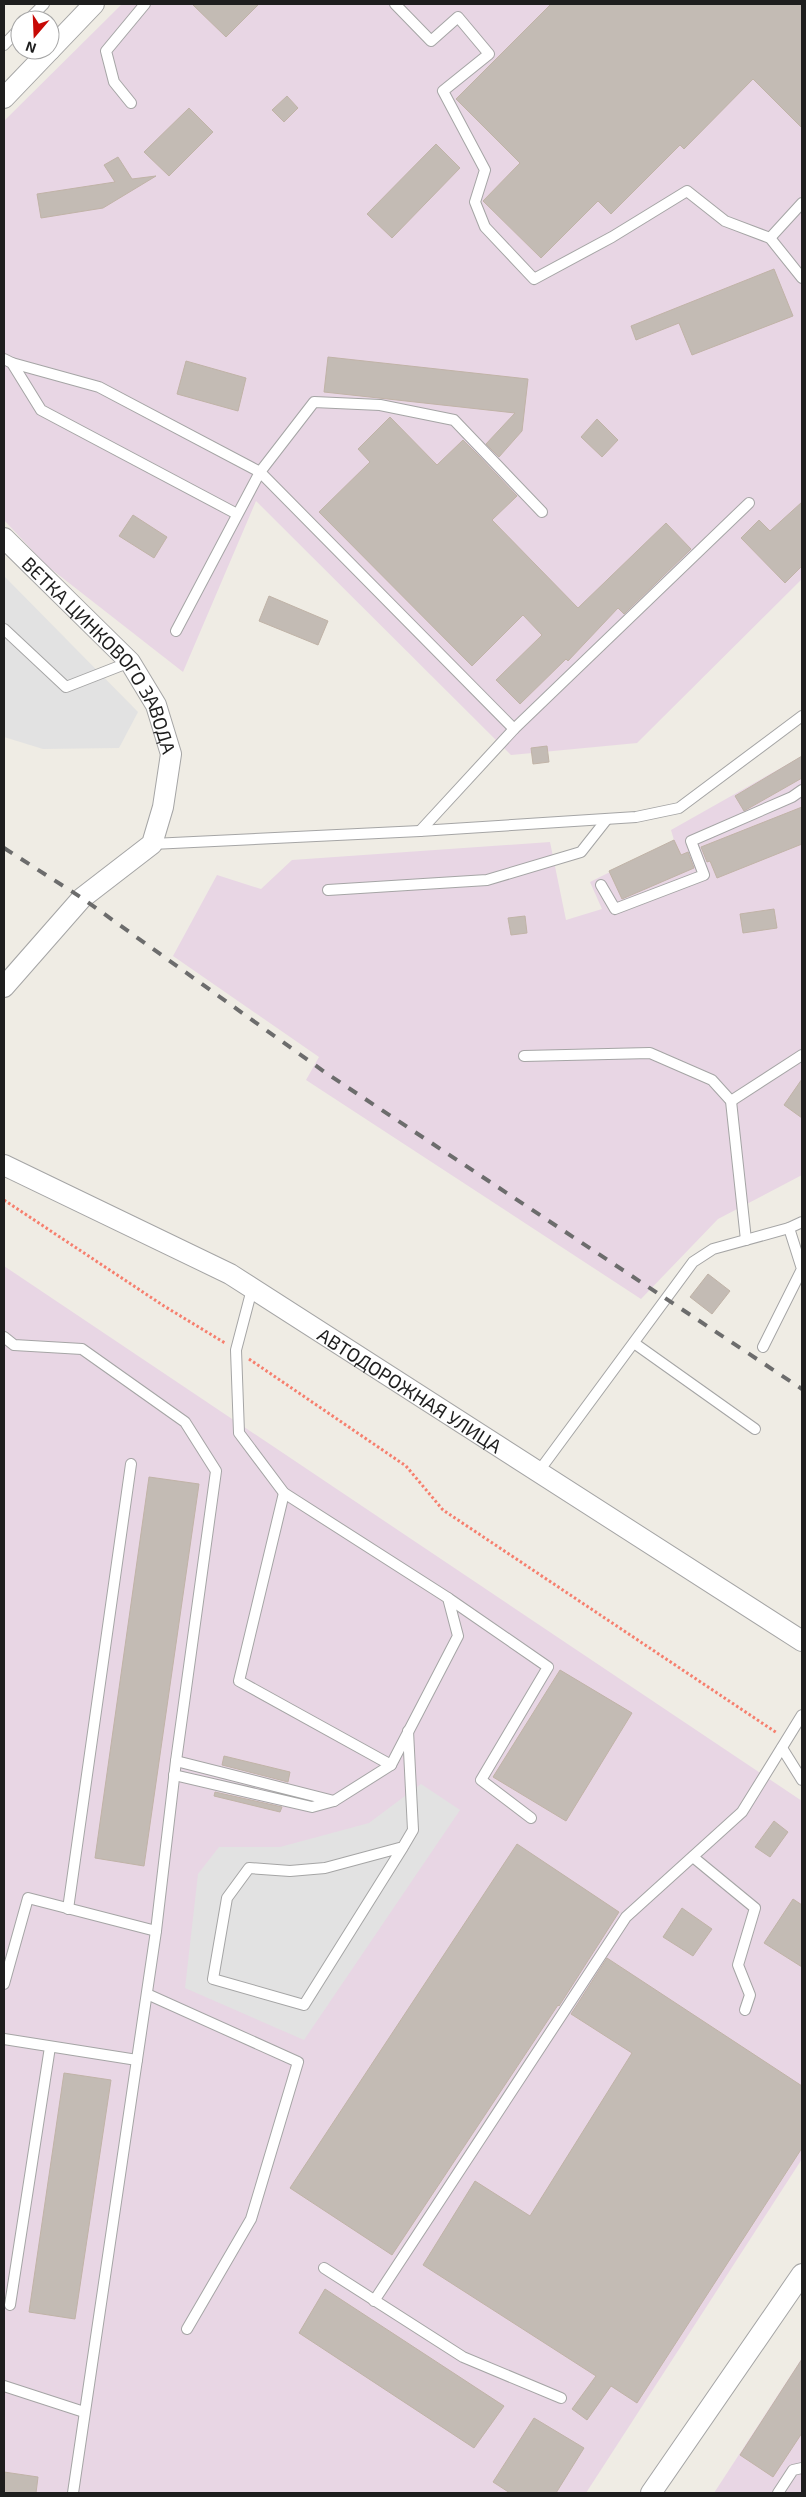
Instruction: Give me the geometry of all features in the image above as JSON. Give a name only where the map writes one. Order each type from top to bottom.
[{"type":"street","points":[[60,40],[94,4]]},
{"type":"street","points":[[4,98],[40,60]]},
{"type":"street","name":"ВЕТКА ЦИНКОВОГО ЗАВОДА","points":[[4,538],[130,662],[156,705],[172,754],[163,807],[152,844]]},
{"type":"street","points":[[4,987],[82,898],[152,844]]},
{"type":"street","name":"АВТОДОРОЖНАЯ УЛИЦА","points":[[4,1164],[230,1274],[802,1641]]},
{"type":"street","points":[[651,2493],[802,2274]]},
{"type":"lane","points":[[131,103],[114,82],[106,51],[145,4]]},
{"type":"lane","points":[[395,4],[431,42],[458,17],[489,54],[443,90],[485,170],[476,202],[485,227],[534,279],[612,237],[688,191],[725,222],[770,238],[802,278]]},
{"type":"lane","points":[[770,238],[802,203]]},
{"type":"lane","points":[[8,361],[99,387],[260,472],[514,729]]},
{"type":"lane","points":[[8,361],[41,410],[237,514]]},
{"type":"lane","points":[[176,632],[260,472],[314,402],[380,405],[454,420],[542,512]]},
{"type":"lane","points":[[420,831],[514,729],[748,503]]},
{"type":"lane","points":[[4,629],[66,688],[130,662]]},
{"type":"lane","points":[[152,844],[420,831],[636,817],[679,808],[802,716]]},
{"type":"lane","points":[[601,884],[614,909],[704,875],[691,841],[792,797],[802,790]]},
{"type":"lane","points":[[328,890],[487,880],[581,852],[607,819]]},
{"type":"lane","points":[[524,1056],[650,1052],[712,1080],[731,1101],[746,1240]]},
{"type":"lane","points":[[731,1101],[802,1056]]},
{"type":"lane","points":[[539,1471],[694,1262],[713,1249],[790,1228],[802,1222]]},
{"type":"lane","points":[[763,1347],[802,1269],[790,1228]]},
{"type":"lane","points":[[252,1289],[236,1350],[239,1434],[284,1494],[448,1598],[548,1667],[481,1780],[531,1818]]},
{"type":"lane","points":[[4,1337],[14,1345],[82,1349],[185,1422],[216,1471],[174,1775],[156,1931],[73,2493]]},
{"type":"lane","points":[[634,1343],[755,1429]]},
{"type":"lane","points":[[68,1909],[131,1464]]},
{"type":"lane","points":[[284,1494],[239,1681],[391,1765]]},
{"type":"lane","points":[[174,1775],[312,1807],[334,1801],[391,1765],[458,1636],[448,1598]]},
{"type":"lane","points":[[374,2301],[626,1917],[742,1812],[802,1715]]},
{"type":"lane","points":[[403,1847],[325,1868],[290,1871],[249,1868],[227,1898],[214,1979],[304,2005],[403,1847],[413,1830],[408,1731]]},
{"type":"lane","points":[[784,1744],[802,1780]]},
{"type":"lane","points":[[176,1761],[334,1801]]},
{"type":"lane","points":[[693,1857],[755,1908],[738,1965],[750,1995],[745,2010]]},
{"type":"lane","points":[[4,1984],[28,1898],[156,1931]]},
{"type":"lane","points":[[147,1994],[298,2062],[251,2218],[187,2329]]},
{"type":"lane","points":[[4,2039],[137,2060]]},
{"type":"lane","points":[[10,2305],[50,2047]]},
{"type":"lane","points":[[324,2268],[463,2356],[560,2398]]},
{"type":"lane","points":[[4,2386],[84,2412]]},
{"type":"lane","points":[[778,2493],[793,2470],[802,2468]]},
{"type":"path","points":[[4,1200],[164,1306],[236,1350],[406,1466],[443,1510],[784,1744]]},
{"type":"shaded area","points":[[122,4],[802,4],[802,579],[637,743],[511,755],[256,501],[183,672],[46,565],[4,520],[4,121]]},
{"type":"shaded area","points":[[4,576],[138,712],[119,748],[43,749],[4,737]]},
{"type":"shaded area","points":[[802,756],[802,1175],[718,1219],[641,1299],[306,1080],[319,1057],[173,956],[217,875],[261,889],[292,860],[550,842],[566,920],[602,909],[590,882],[674,840],[671,830]]},
{"type":"shaded area","points":[[4,1266],[802,1801],[802,2159],[586,2493],[4,2493]]},
{"type":"shaded area","points":[[421,1784],[460,1810],[304,2040],[185,1988],[198,1874],[219,1847],[280,1847],[369,1823]]},
{"type":"shaded area","points":[[802,2358],[802,2493],[714,2493]]},
{"type":"building","points":[[192,4],[259,4],[226,37]]},
{"type":"building","points":[[551,4],[802,4],[802,128],[753,79],[684,149],[680,145],[611,214],[598,201],[541,258],[483,201],[520,163],[456,99]]},
{"type":"building","points":[[287,96],[298,108],[284,122],[272,110]]},
{"type":"building","points":[[189,108],[213,132],[169,176],[144,152]]},
{"type":"building","points":[[436,144],[460,168],[392,238],[367,214]]},
{"type":"building","points":[[118,157],[132,179],[156,176],[103,208],[41,218],[37,194],[115,182],[104,165]]},
{"type":"building","points":[[774,269],[793,316],[692,355],[679,323],[636,340],[631,326]]},
{"type":"building","points":[[328,357],[528,379],[522,431],[499,457],[486,444],[515,413],[324,392]]},
{"type":"building","points":[[186,361],[246,378],[238,411],[177,394]]},
{"type":"building","points":[[390,417],[437,465],[463,440],[477,454],[517,496],[492,520],[578,608],[666,523],[691,549],[624,614],[618,608],[568,661],[566,659],[520,704],[496,680],[542,635],[523,615],[472,666],[319,512],[370,462],[358,449]]},
{"type":"building","points":[[597,419],[618,440],[602,457],[581,437]]},
{"type":"building","points":[[802,502],[802,566],[785,583],[741,538],[759,520],[770,531]]},
{"type":"building","points":[[133,515],[167,537],[154,558],[119,536]]},
{"type":"building","points":[[269,596],[328,621],[318,645],[259,621]]},
{"type":"building","points":[[547,746],[549,762],[533,764],[531,748]]},
{"type":"building","points":[[802,756],[802,778],[744,811],[735,796]]},
{"type":"building","points":[[802,807],[802,844],[717,878],[710,861],[707,862],[701,847]]},
{"type":"building","points":[[674,840],[681,855],[688,852],[694,868],[622,899],[609,871]]},
{"type":"building","points":[[774,909],[777,928],[743,933],[740,914]]},
{"type":"building","points":[[525,916],[527,933],[511,935],[508,918]]},
{"type":"building","points":[[802,1079],[802,1118],[784,1105]]},
{"type":"building","points":[[708,1274],[730,1291],[712,1314],[690,1297]]},
{"type":"building","points":[[149,1477],[199,1484],[144,1866],[95,1858]]},
{"type":"building","points":[[560,1670],[632,1713],[566,1821],[493,1777]]},
{"type":"building","points":[[224,1756],[290,1772],[288,1782],[222,1765]]},
{"type":"building","points":[[215,1792],[282,1807],[280,1812],[214,1796]]},
{"type":"building","points":[[774,1821],[788,1832],[770,1857],[755,1847]]},
{"type":"building","points":[[517,1844],[619,1912],[559,2006],[392,2255],[290,2188]]},
{"type":"building","points":[[793,1899],[802,1905],[802,1967],[764,1943]]},
{"type":"building","points":[[682,1908],[712,1929],[693,1956],[663,1937]]},
{"type":"building","points":[[607,1958],[802,2086],[802,2148],[637,2403],[611,2386],[587,2420],[572,2409],[596,2376],[423,2265],[475,2181],[530,2216],[632,2053],[571,2014]]},
{"type":"building","points":[[64,2073],[111,2080],[75,2319],[29,2312]]},
{"type":"building","points":[[325,2289],[504,2406],[474,2448],[299,2333]]},
{"type":"building","points":[[802,2359],[802,2433],[773,2477],[740,2455]]},
{"type":"building","points":[[534,2418],[584,2448],[556,2493],[510,2493],[493,2482]]},
{"type":"building","points":[[4,2472],[38,2477],[36,2493],[4,2493]]},
{"type":"railway","points":[[4,848],[82,898],[326,1073],[802,1389]]}]
